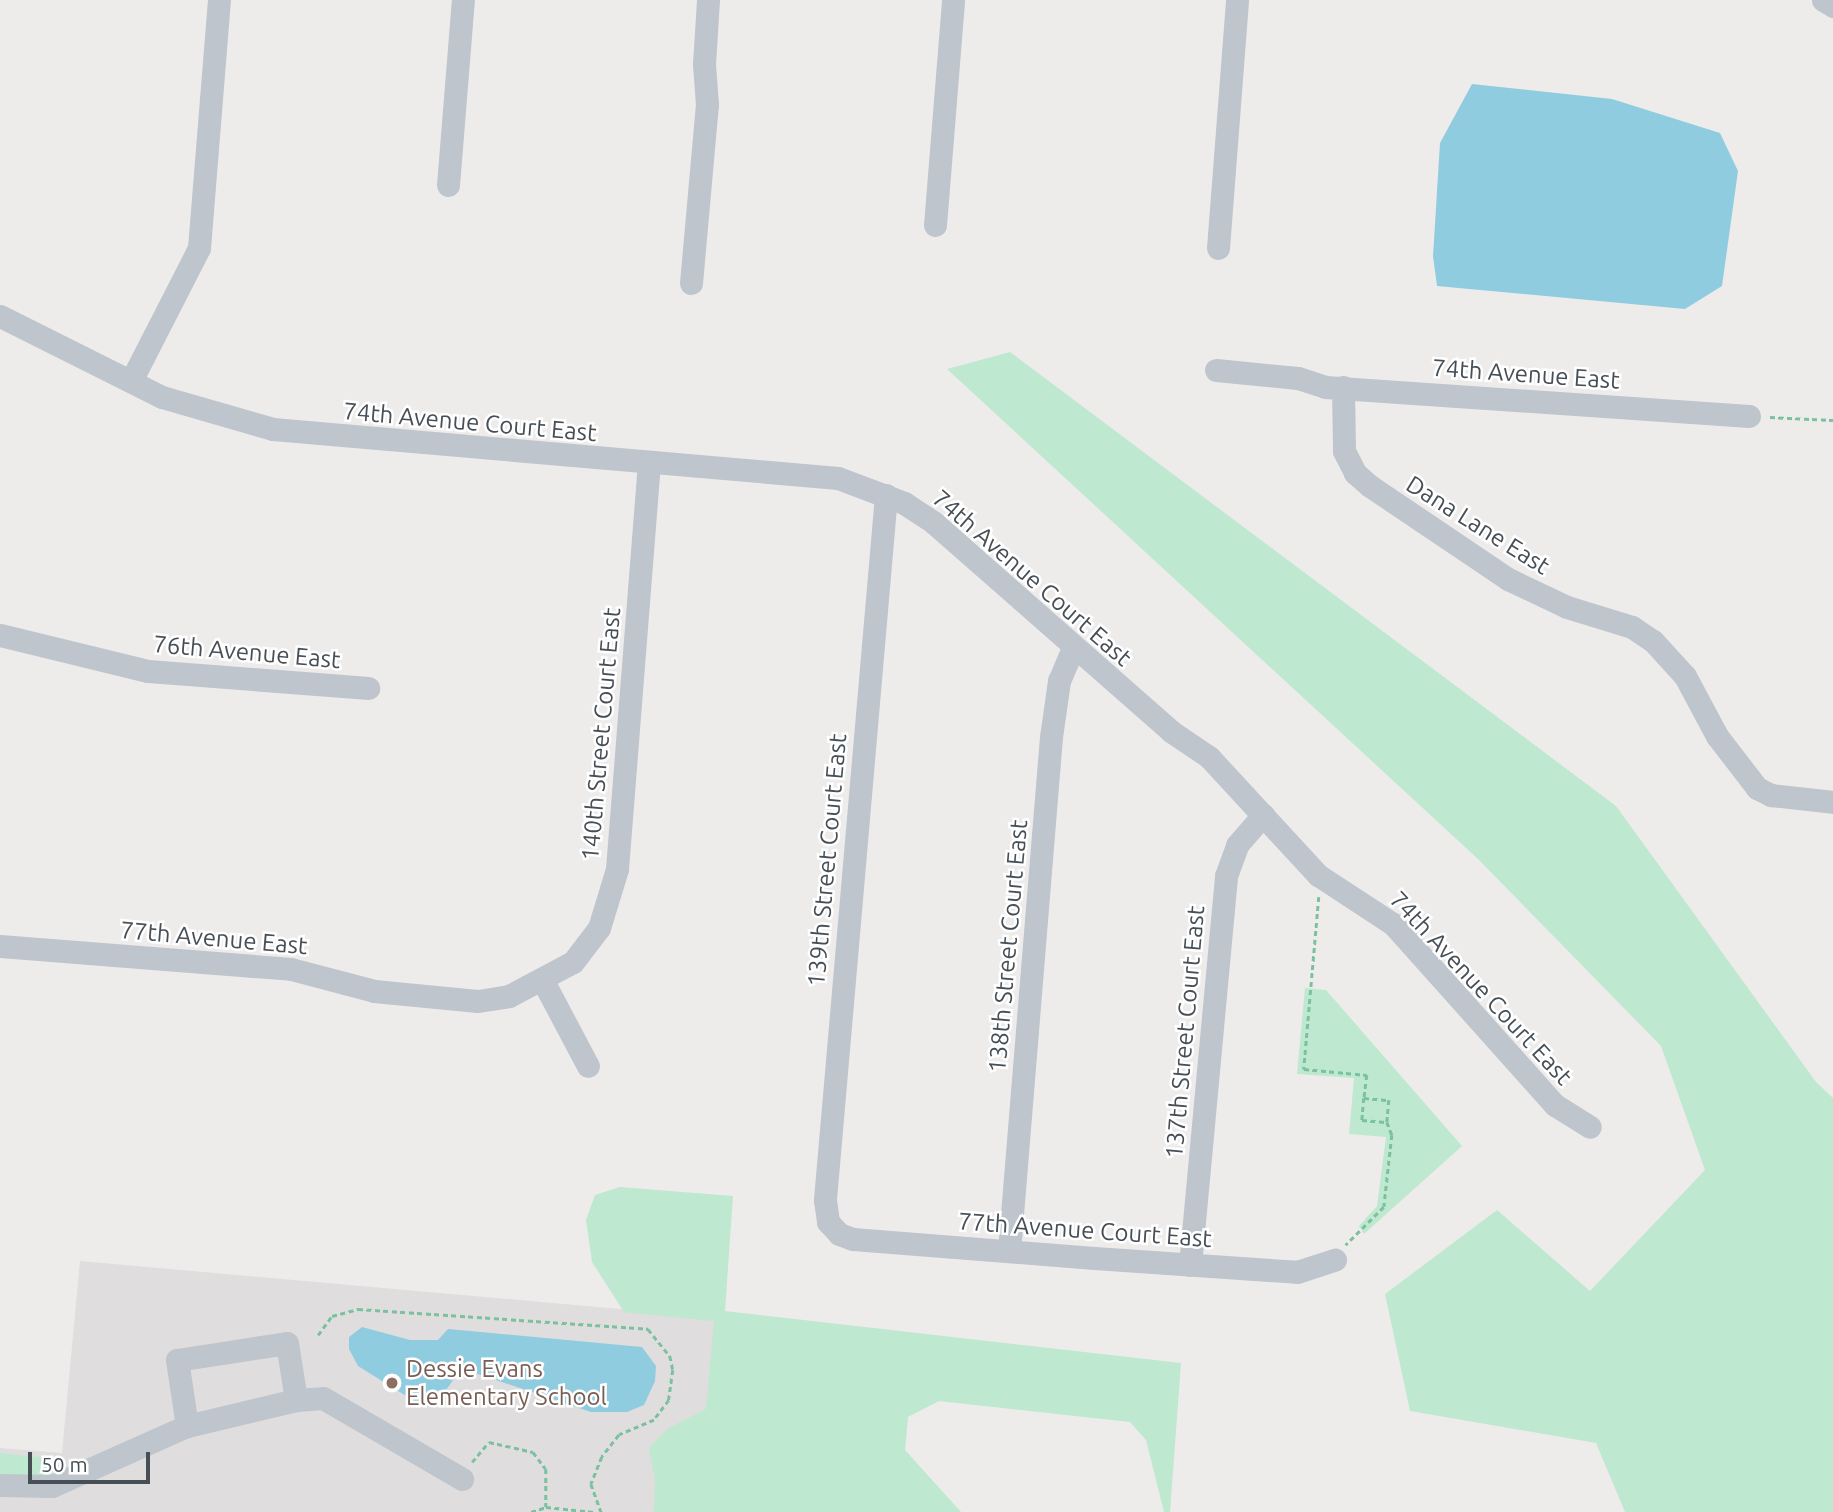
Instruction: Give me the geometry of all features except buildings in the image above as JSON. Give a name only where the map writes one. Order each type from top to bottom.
[{"type":"street","points":[[131,381],[199,248],[219,0]]},
{"type":"street","points":[[448,185],[463,0]]},
{"type":"street","points":[[691,283],[707,104],[704,64],[708,0]]},
{"type":"street","points":[[935,225],[953,0]]},
{"type":"street","points":[[1218,248],[1237,0]]},
{"type":"street","points":[[1823,0],[1833,6]]},
{"type":"street","name":"74th Avenue Court East","points":[[0,316],[188,406],[296,433],[838,478],[887,495],[933,522],[1073,648],[1172,732],[1209,757],[1320,877],[1393,925],[1555,1105],[1590,1127]]},
{"type":"street","name":"74th Avenue East","points":[[1216,370],[1343,387],[1749,416]]},
{"type":"street","name":"Dana Lane East","points":[[1343,387],[1344,451],[1355,472],[1370,486],[1508,579],[1567,607],[1632,627],[1653,641],[1685,676],[1717,736],[1757,788],[1771,795],[1833,802]]},
{"type":"street","name":"140th Street Court East","points":[[543,981],[573,962],[599,928],[617,869],[649,463]]},
{"type":"street","name":"139th Street Court East","points":[[832,1228],[825,1200],[887,495]]},
{"type":"street","name":"76th Avenue East","points":[[0,635],[148,671],[369,688]]},
{"type":"street","name":"138th Street Court East","points":[[1009,1251],[1051,737],[1059,681],[1073,648]]},
{"type":"street","name":"137th Street Court East","points":[[1190,1265],[1225,883],[1237,845],[1263,815]]},
{"type":"street","name":"77th Avenue East","points":[[0,946],[291,969],[374,991],[478,1001],[509,996],[543,981]]},
{"type":"street","points":[[543,981],[588,1066]]},
{"type":"street","name":"77th Avenue Court East","points":[[832,1228],[853,1239],[1297,1272],[1335,1260]]},
{"type":"street","points":[[187,1426],[177,1360],[287,1343],[296,1399]]},
{"type":"street","points":[[0,1485],[52,1486],[187,1426],[296,1399],[323,1398],[462,1479]]},
{"type":"path","points":[[1749,416],[1833,420]]},
{"type":"path","points":[[1320,877],[1304,1069],[1367,1075],[1362,1120],[1387,1122]]},
{"type":"path","points":[[1335,1260],[1355,1233],[1384,1207],[1392,1135],[1387,1122],[1389,1100],[1364,1098]]},
{"type":"path","points":[[318,1335],[332,1316],[358,1309],[637,1327],[655,1333],[674,1370],[669,1400],[654,1420],[619,1435],[602,1457],[592,1484],[601,1512]]},
{"type":"path","points":[[462,1479],[482,1447],[489,1442],[505,1442],[543,1460],[546,1507]]},
{"type":"path","points":[[531,1512],[546,1507],[594,1512]]},
{"type":"shaded area","name":"Dessie Evans Elementary School","points":[[80,1261],[721,1318],[703,1512],[0,1512],[0,1448],[62,1453]]},
{"type":"green space","points":[[1010,352],[1616,806],[1816,1082],[1833,1098],[1833,1512],[1625,1512],[1596,1443],[1410,1411],[1385,1294],[1497,1210],[1590,1291],[1705,1170],[1661,1046],[1478,859],[947,369]]},
{"type":"green space","points":[[1305,988],[1326,990],[1462,1146],[1364,1234],[1359,1226],[1377,1206],[1386,1137],[1349,1134],[1354,1078],[1297,1074]]},
{"type":"green space","points":[[620,1187],[733,1196],[725,1311],[1181,1363],[1170,1512],[1164,1512],[1146,1440],[1130,1422],[939,1401],[908,1417],[905,1450],[961,1512],[654,1512],[655,1480],[649,1448],[667,1429],[706,1409],[714,1321],[624,1312],[592,1262],[586,1220],[595,1195]]},
{"type":"green space","points":[[0,1453],[45,1458],[53,1475],[0,1475]]},
{"type":"water","points":[[1472,84],[1612,99],[1720,133],[1738,171],[1722,286],[1685,309],[1437,286],[1433,256],[1440,143]]},
{"type":"water","points":[[362,1327],[410,1340],[438,1340],[448,1329],[642,1347],[656,1366],[655,1381],[644,1405],[627,1412],[591,1412],[469,1371],[453,1380],[436,1405],[424,1407],[358,1366],[349,1349],[349,1337]]},
{"type":"place","name":"Dessie Evans Elementary School","points":[[392,1383]]}]
